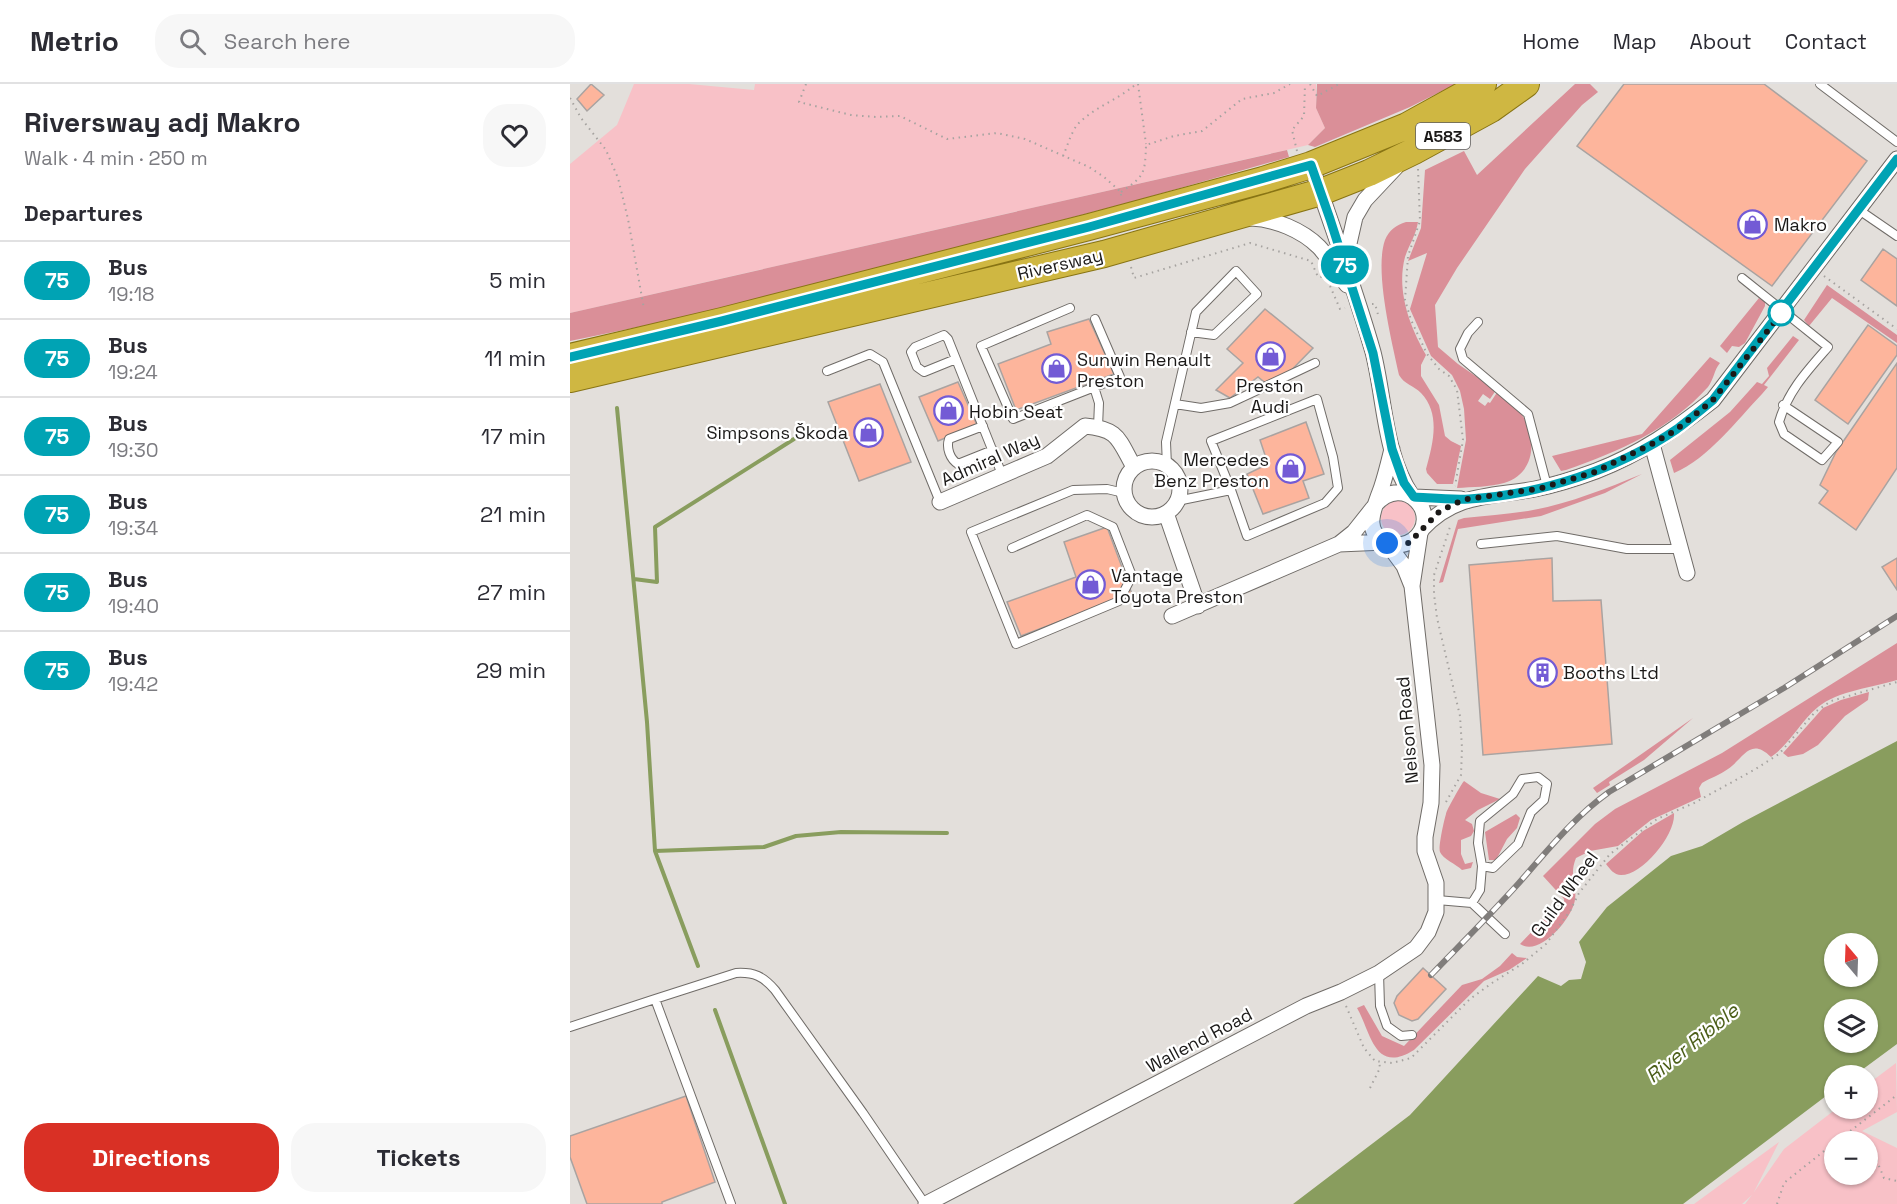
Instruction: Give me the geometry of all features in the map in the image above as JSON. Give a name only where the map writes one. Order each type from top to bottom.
[{"type":"highway","name":"Riversway","points":[[570,379],[1104,254],[1228,219],[1483,84]]},
{"type":"highway","name":"Riversway","points":[[570,357],[722,321],[1089,227],[1312,175],[1369,173],[1491,110],[1526,84]]},
{"type":"street","points":[[1345,263],[1355,217],[1365,200],[1389,173],[1414,151]]},
{"type":"street","points":[[1172,616],[1339,544],[1354,532],[1374,506],[1388,494],[1396,492],[1413,497],[1461,495],[1547,486],[1595,472],[1676,430],[1713,400],[1784,310],[1897,159]]},
{"type":"street","points":[[1312,175],[1345,263],[1373,353],[1392,449],[1401,475],[1423,512],[1424,520],[1421,531]]},
{"type":"street","points":[[1228,219],[1270,219],[1299,234],[1322,251],[1356,300]]},
{"type":"street","name":"Admiral Way","points":[[940,502],[1003,477],[1047,456],[1084,426],[1098,427]]},
{"type":"street","points":[[1098,427],[1111,430],[1134,467]]},
{"type":"street","points":[[1652,444],[1687,573]]},
{"type":"street","points":[[1392,449],[1371,515],[1374,531],[1386,542],[1394,545],[1409,543],[1439,512],[1461,495]]},
{"type":"street","points":[[1144,462],[1158,462],[1175,473],[1179,482],[1177,501],[1166,513],[1149,517],[1139,515],[1131,509],[1124,493],[1125,479],[1134,467],[1144,462]]},
{"type":"street","points":[[1166,513],[1198,606]]},
{"type":"street","name":"Nelson Road","points":[[1421,531],[1412,585],[1432,765],[1431,802],[1425,837],[1425,851],[1431,871]]},
{"type":"street","points":[[1339,544],[1386,542]]},
{"type":"street","name":"Nelson Road","points":[[1386,542],[1404,566],[1412,585]]},
{"type":"street","name":"Wallend Road","points":[[926,1204],[1306,1006],[1379,973],[1416,948],[1428,932],[1436,912],[1437,900],[1436,883],[1431,871]]},
{"type":"lane","points":[[1820,84],[1897,142]]},
{"type":"lane","points":[[1859,210],[1897,236]]},
{"type":"lane","points":[[1167,466],[1166,442],[1191,332],[1196,312],[1236,271],[1257,294],[1214,335],[1191,332]]},
{"type":"lane","points":[[1743,278],[1828,348],[1797,382],[1784,405],[1779,422],[1784,434],[1822,460],[1838,442],[1784,405]]},
{"type":"lane","points":[[1070,308],[981,346],[1013,419],[1120,377],[1095,319]]},
{"type":"lane","points":[[1478,322],[1468,333],[1460,349],[1463,359],[1528,414],[1547,486]]},
{"type":"lane","points":[[956,359],[924,372],[917,367],[911,352],[915,347],[944,335],[948,339],[993,450],[1003,477]]},
{"type":"lane","points":[[826,371],[870,354],[883,362],[940,502]]},
{"type":"lane","points":[[1175,404],[1201,408],[1230,403],[1315,363]]},
{"type":"lane","points":[[1094,387],[1099,403],[1098,427]]},
{"type":"lane","points":[[1317,399],[1333,457],[1338,488],[1325,503],[1247,536],[1231,490],[1211,441],[1317,399]]},
{"type":"lane","points":[[983,426],[949,439],[947,445],[953,461],[958,464],[993,450]]},
{"type":"lane","points":[[1012,548],[1087,515],[1113,527],[1132,576],[1119,602],[1016,644],[971,532],[1073,490],[1107,489],[1124,493]]},
{"type":"lane","points":[[1177,501],[1231,490]]},
{"type":"lane","points":[[1481,544],[1557,536],[1627,549],[1681,549]]},
{"type":"lane","points":[[1472,903],[1480,890],[1482,866],[1478,843],[1480,821],[1513,794],[1522,779],[1538,777],[1547,784],[1544,800],[1531,812],[1518,844],[1493,868],[1482,866]]},
{"type":"lane","points":[[1437,900],[1472,903],[1505,934]]},
{"type":"lane","points":[[570,1027],[736,973],[757,974],[766,980],[926,1204]]},
{"type":"lane","points":[[1379,973],[1380,1006],[1387,1026],[1401,1036],[1412,1035]]},
{"type":"lane","points":[[655,999],[731,1204]]},
{"type":"path","points":[[806,84],[799,102],[851,115],[900,116],[947,139],[997,133],[1025,139],[1104,177],[1121,192],[1121,199]]},
{"type":"path","points":[[1063,156],[1076,126],[1106,102],[1128,92],[1137,84]]},
{"type":"path","points":[[1121,192],[1137,181],[1145,170],[1146,145],[1137,84]]},
{"type":"path","points":[[1146,145],[1174,136],[1202,131],[1242,99],[1274,93],[1290,84]]},
{"type":"path","points":[[1305,84],[1304,116],[1292,130],[1312,175]]},
{"type":"path","points":[[1310,84],[1317,96],[1339,84]]},
{"type":"path","points":[[570,98],[581,118],[606,150],[618,177],[644,309]]},
{"type":"path","points":[[1414,151],[1419,173],[1419,221],[1408,256],[1405,300],[1411,320],[1427,354],[1439,369],[1449,376],[1457,390],[1463,440],[1461,495]]},
{"type":"path","points":[[1130,261],[1134,278],[1250,243],[1311,261],[1318,277],[1326,276],[1340,309],[1356,300],[1375,304],[1380,325]]},
{"type":"path","points":[[1814,269],[1897,329]]},
{"type":"path","name":"Guild Wheel","points":[[1379,1061],[1392,1063],[1412,1058],[1470,999],[1522,964],[1546,944],[1570,911],[1579,893],[1610,854],[1657,819],[1694,802],[1779,754],[1815,712],[1831,701],[1897,682]]},
{"type":"path","points":[[1346,1006],[1364,1048],[1375,1061],[1379,1061],[1380,1068],[1370,1088]]},
{"type":"path","points":[[1850,1131],[1897,1095]]},
{"type":"path","points":[[1777,1204],[1784,1183],[1824,1151]]},
{"type":"path","points":[[1878,1164],[1884,1178],[1897,1180]]},
{"type":"shaded area","points":[[634,84],[689,84],[754,90],[755,84],[1316,84],[1316,108],[1325,128],[1308,145],[570,313],[570,164],[617,125]]},
{"type":"shaded area","points":[[1317,84],[1456,84],[1410,107],[1315,147],[1308,145],[1325,128],[1316,108]]},
{"type":"shaded area","points":[[1575,84],[1590,84],[1598,92],[1582,105],[1525,169],[1457,268],[1435,305],[1438,347],[1496,390],[1490,399],[1483,394],[1478,401],[1485,406],[1488,402],[1490,403],[1498,391],[1521,413],[1531,441],[1530,458],[1526,467],[1513,479],[1493,485],[1457,488],[1466,440],[1460,391],[1452,375],[1431,356],[1410,309],[1427,253],[1408,261],[1421,228],[1425,170],[1464,151],[1477,175]]},
{"type":"shaded area","points":[[1287,150],[1289,157],[1135,201],[696,315],[570,341],[570,313]]},
{"type":"shaded area","points":[[1406,222],[1418,222],[1405,257],[1403,296],[1410,321],[1426,355],[1421,365],[1421,376],[1439,405],[1445,436],[1461,446],[1453,484],[1437,484],[1427,473],[1434,430],[1431,410],[1421,393],[1399,375],[1389,326],[1383,288],[1382,253],[1389,233],[1396,226]]},
{"type":"shaded area","points":[[1827,285],[1897,335],[1897,343],[1832,298],[1809,326],[1804,320]]},
{"type":"shaded area","points":[[1759,298],[1765,302],[1765,306],[1745,343],[1739,347],[1732,346],[1727,353],[1720,346]]},
{"type":"shaded area","points":[[1793,336],[1799,340],[1764,385],[1768,387],[1762,394],[1710,449],[1674,473],[1670,460],[1730,412],[1757,382],[1762,384],[1769,376],[1767,368]]},
{"type":"shaded area","points":[[1710,357],[1720,363],[1710,384],[1677,415],[1643,438],[1586,463],[1561,471],[1552,456],[1642,434]]},
{"type":"shaded area","points":[[1642,474],[1605,493],[1541,516],[1458,529],[1443,582],[1439,583],[1458,520],[1528,511],[1557,504]]},
{"type":"shaded area","points":[[1398,501],[1410,506],[1415,518],[1410,530],[1398,535],[1386,530],[1381,518],[1386,506]]},
{"type":"shaded area","points":[[1897,643],[1897,680],[1835,697],[1818,707],[1784,746],[1771,757],[1758,749],[1747,751],[1728,769],[1702,783],[1699,788],[1701,797],[1651,820],[1618,846],[1590,851],[1576,858],[1573,871],[1575,898],[1566,919],[1560,928],[1544,942],[1528,947],[1520,944],[1548,915],[1557,915],[1564,910],[1564,899],[1543,876],[1595,824],[1615,809],[1722,753]]},
{"type":"shaded area","points":[[1869,692],[1868,700],[1845,716],[1818,745],[1803,754],[1788,757],[1783,753],[1823,708]]},
{"type":"shaded area","points":[[1693,718],[1644,760],[1609,782],[1610,785],[1597,793],[1593,788]]},
{"type":"shaded area","points":[[1464,781],[1481,793],[1500,799],[1478,810],[1465,820],[1472,824],[1474,831],[1471,836],[1461,840],[1461,854],[1465,864],[1473,862],[1471,868],[1462,870],[1444,857],[1440,849],[1447,812]]},
{"type":"shaded area","points":[[1674,813],[1670,832],[1648,861],[1630,873],[1621,875],[1609,868],[1606,864],[1643,831]]},
{"type":"shaded area","points":[[1516,814],[1520,818],[1517,828],[1507,839],[1496,860],[1489,860],[1485,832]]},
{"type":"shaded area","points":[[1512,953],[1517,957],[1527,958],[1509,970],[1484,981],[1414,1050],[1401,1056],[1390,1057],[1382,1054],[1376,1047],[1357,1008],[1364,1005],[1382,1036],[1404,1046],[1462,985],[1482,979],[1500,966]]},
{"type":"shaded area","points":[[1896,1063],[1897,1112],[1862,1131],[1824,1131],[1824,1185],[1878,1185],[1878,1139],[1897,1148],[1897,1204],[1745,1204],[1752,1195],[1742,1204],[1694,1204],[1779,1142],[1754,1192],[1784,1149],[1824,1118],[1878,1119],[1878,1076]]},
{"type":"water","name":"River Ribble","points":[[1897,741],[1897,1044],[1869,1065],[1824,1065],[1824,1098],[1683,1204],[1293,1204],[1410,1115],[1538,976],[1561,986],[1569,980],[1581,979],[1586,962],[1579,942],[1607,907],[1671,856],[1702,846]]},
{"type":"building","points":[[591,84],[604,95],[587,111],[577,99]]},
{"type":"building","name":"Makro","points":[[1624,84],[1764,84],[1867,161],[1772,286],[1577,146]]},
{"type":"building","points":[[1883,249],[1897,259],[1897,306],[1861,280]]},
{"type":"building","name":"Preston Audi","points":[[1265,309],[1313,348],[1273,389],[1258,377],[1230,398],[1216,390],[1243,363],[1227,349]]},
{"type":"building","name":"Sunwin Renault Preston","points":[[1089,319],[1114,374],[1016,410],[998,364],[1051,344],[1047,332]]},
{"type":"building","points":[[1868,325],[1897,346],[1897,355],[1848,424],[1815,400]]},
{"type":"building","points":[[1897,363],[1897,468],[1856,530],[1819,503],[1828,491],[1820,485],[1836,452]]},
{"type":"building","name":"Hobin Seat","points":[[958,382],[977,425],[938,441],[919,397]]},
{"type":"building","name":"Simpsons Škoda","points":[[880,384],[911,462],[859,481],[828,402]]},
{"type":"building","name":"Mercedes Benz Preston","points":[[1306,422],[1324,474],[1303,481],[1309,498],[1263,514],[1247,474],[1268,464],[1260,440]]},
{"type":"building","name":"Vantage Toyota Preston","points":[[1107,527],[1132,594],[1021,636],[1007,602],[1076,577],[1064,542]]},
{"type":"building","name":"Booths Ltd","points":[[1552,558],[1553,601],[1601,600],[1612,744],[1483,755],[1469,565]]},
{"type":"building","points":[[1897,558],[1897,590],[1882,567]]},
{"type":"building","points":[[1423,968],[1446,989],[1418,1019],[1412,1021],[1399,1015],[1394,1003],[1397,996]]},
{"type":"building","points":[[686,1096],[715,1182],[662,1202],[662,1204],[587,1204],[570,1157],[570,1136]]},
{"type":"waterway","points":[[617,408],[647,722],[655,851],[698,966]]},
{"type":"waterway","points":[[634,579],[657,582],[655,527],[794,439]]},
{"type":"waterway","points":[[655,851],[764,847],[796,836],[841,832],[947,833]]},
{"type":"waterway","points":[[715,1010],[785,1204]]},
{"type":"railway","points":[[1431,975],[1507,896],[1550,847],[1596,802],[1609,792],[1784,688],[1897,616]]},
{"type":"bus line","name":"75","points":[[570,357],[722,321],[1089,227],[1311,165],[1373,353],[1392,449],[1408,491],[1414,497],[1467,499],[1486,497],[1538,489],[1595,472],[1676,430],[1713,400],[1897,159]]},
{"type":"place","name":"Makro","points":[[1753,224]]},
{"type":"place","name":"Preston Audi","points":[[1270,356]]},
{"type":"place","name":"Sunwin Renault Preston","points":[[1056,369]]},
{"type":"place","name":"Hobin Seat","points":[[948,411]]},
{"type":"place","name":"Simpsons Škoda","points":[[869,432]]},
{"type":"place","name":"Mercedes Benz Preston","points":[[1290,469]]},
{"type":"place","name":"Vantage Toyota Preston","points":[[1090,585]]},
{"type":"place","name":"Booths Ltd","points":[[1542,672]]},
{"type":"route","points":[[1387,543],[1394,545],[1409,543],[1439,512],[1454,504],[1467,499],[1538,489],[1595,472],[1676,430],[1713,400],[1784,310],[1781,313]]}]
